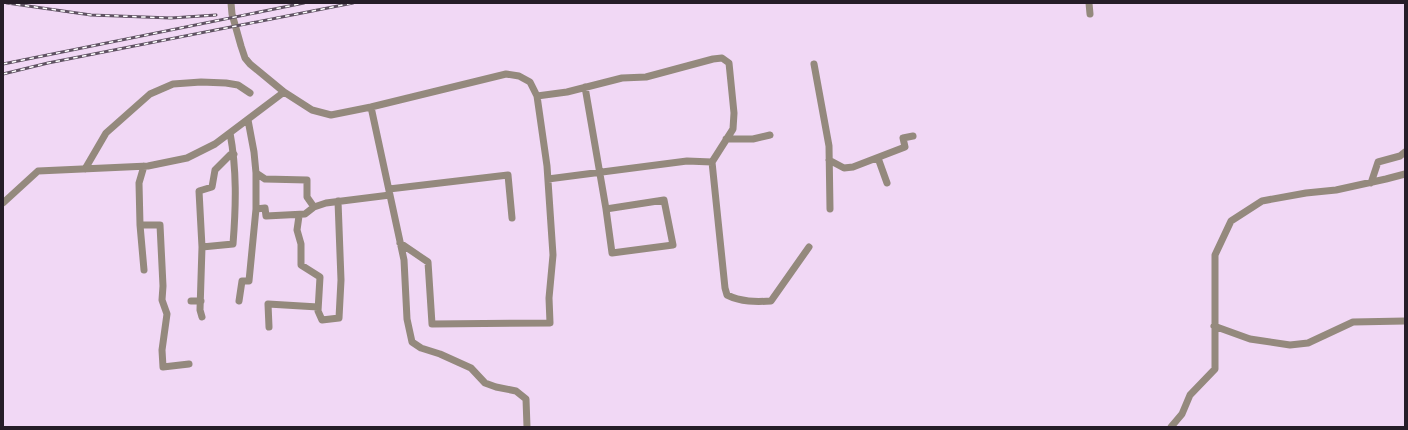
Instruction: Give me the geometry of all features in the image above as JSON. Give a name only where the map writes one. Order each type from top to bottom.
[{"type":"street","points":[[231,3],[232,14],[245,58],[250,64],[284,92],[312,110],[331,115],[371,107],[506,74],[519,76],[530,82],[537,96],[548,179],[553,255],[549,298],[550,324],[432,324],[428,262],[400,243]]},
{"type":"street","points":[[1089,3],[1090,14]]},
{"type":"street","points":[[537,96],[567,92],[622,78],[646,77],[713,59],[722,58],[729,63],[734,114],[733,129],[712,162],[725,288],[727,295],[736,300],[755,302],[771,301],[809,247]]},
{"type":"street","points":[[814,64],[829,146],[830,209]]},
{"type":"street","points":[[85,170],[106,133],[150,94],[173,84],[201,82],[238,85],[250,93]]},
{"type":"street","points":[[585,87],[612,253],[673,245],[664,200],[606,209]]},
{"type":"street","points":[[3,203],[26,184],[38,171],[85,170],[144,166],[187,158],[216,144],[284,92]]},
{"type":"street","points":[[371,107],[404,260],[407,319],[412,342],[421,348],[440,354],[471,368],[485,383],[496,388],[516,391],[526,399],[527,427]]},
{"type":"street","points":[[239,301],[242,281],[249,281],[256,209],[256,173],[248,120]]},
{"type":"street","points":[[202,247],[233,244],[236,181],[234,154],[230,133]]},
{"type":"street","points":[[726,140],[753,139],[770,135]]},
{"type":"street","points":[[829,160],[844,168],[852,167],[905,147],[903,138],[913,136]]},
{"type":"street","points":[[1371,182],[1378,162],[1400,156],[1405,152]]},
{"type":"street","points":[[202,317],[200,310],[202,247],[199,191],[212,187],[215,170],[230,155],[234,154]]},
{"type":"street","points":[[878,158],[887,183]]},
{"type":"street","points":[[548,179],[687,161],[712,162]]},
{"type":"street","points":[[144,166],[139,183],[140,225],[144,270]]},
{"type":"street","points":[[256,173],[265,179],[307,180],[308,197],[314,206]]},
{"type":"street","points":[[1171,427],[1182,414],[1190,395],[1215,369],[1214,255],[1231,221],[1262,201],[1306,193],[1336,190],[1405,174]]},
{"type":"street","points":[[256,209],[265,208],[266,216],[305,214],[314,206],[389,192],[508,175],[512,218]]},
{"type":"street","points":[[299,216],[297,230],[301,244],[301,265],[320,277],[318,311],[322,320],[338,318],[341,280],[338,202]]},
{"type":"street","points":[[140,225],[160,226],[163,286],[162,300],[167,314],[162,350],[163,367],[189,364]]},
{"type":"street","points":[[191,301],[201,301]]},
{"type":"street","points":[[269,327],[268,304],[318,307]]},
{"type":"street","points":[[1214,326],[1250,339],[1290,345],[1308,343],[1353,322],[1405,321]]},
{"type":"railway","points":[[7,3],[91,15],[171,18],[216,15]]},
{"type":"railway","points":[[3,64],[304,3]]},
{"type":"railway","points":[[3,74],[48,63],[353,3]]}]
